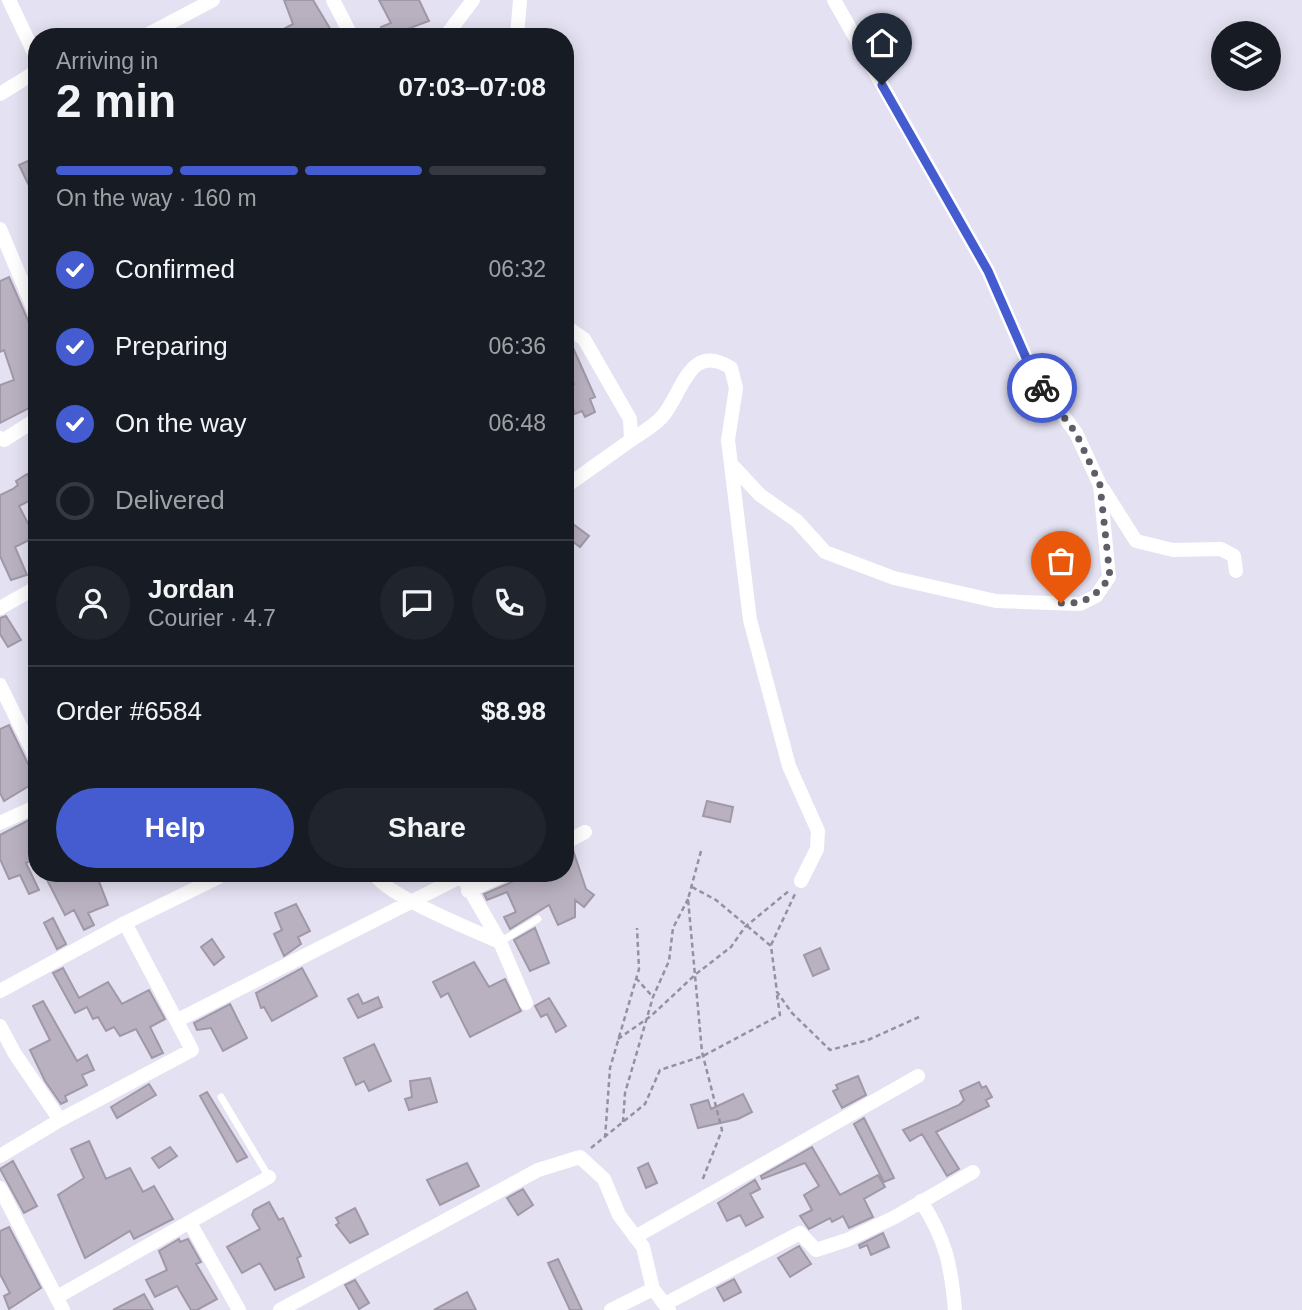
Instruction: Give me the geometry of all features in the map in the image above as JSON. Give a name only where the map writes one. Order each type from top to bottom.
[{"type":"street","points":[[9,0],[28,40]]},
{"type":"street","points":[[160,28],[213,0]]},
{"type":"street","points":[[333,0],[347,28]]},
{"type":"street","points":[[452,28],[473,0]]},
{"type":"street","points":[[518,28],[520,0]]},
{"type":"street","points":[[834,0],[988,271],[1034,376],[1076,433],[1100,485],[1136,541],[1173,551],[1221,549],[1234,556],[1236,571]]},
{"type":"street","points":[[0,94],[28,77]]},
{"type":"street","points":[[0,229],[28,296]]},
{"type":"street","points":[[574,332],[584,339],[630,419],[631,440]]},
{"type":"street","points":[[574,481],[662,418],[687,373],[706,360],[719,360],[731,368],[736,388],[728,440],[750,620],[789,766],[818,831],[817,849],[801,881]]},
{"type":"street","points":[[0,438],[4,440],[28,425]]},
{"type":"street","points":[[733,466],[760,495],[797,521],[825,552],[894,578],[996,601],[1080,604],[1096,596],[1110,577],[1100,485]]},
{"type":"street","points":[[0,608],[28,592]]},
{"type":"street","points":[[0,684],[28,742]]},
{"type":"street","points":[[0,823],[28,810]]},
{"type":"street","points":[[574,838],[585,832]]},
{"type":"street","points":[[0,991],[206,882]]},
{"type":"street","points":[[380,882],[411,900],[500,942]]},
{"type":"street","points":[[178,1020],[447,882]]},
{"type":"street","points":[[464,882],[500,942],[526,1003]]},
{"type":"street","points":[[468,891],[488,882]]},
{"type":"street","points":[[0,1156],[60,1119],[192,1050],[125,923]]},
{"type":"street","points":[[0,1026],[15,1054],[60,1119]]},
{"type":"street","points":[[635,1237],[918,1076]]},
{"type":"street","points":[[280,1310],[538,1170],[580,1157],[604,1179],[619,1215],[642,1247],[653,1290],[667,1307],[800,1233],[816,1250],[847,1240],[973,1172]]},
{"type":"street","points":[[0,1188],[60,1304],[269,1177]]},
{"type":"street","points":[[921,1201],[941,1231],[952,1266],[955,1310]]},
{"type":"street","points":[[190,1223],[239,1310]]},
{"type":"street","points":[[611,1310],[653,1290]]},
{"type":"lane","points":[[500,942],[538,919]]},
{"type":"lane","points":[[221,1097],[269,1177]]},
{"type":"path","points":[[623,1124],[625,1093],[653,997],[668,961],[673,928],[688,899],[701,851]]},
{"type":"path","points":[[618,1039],[648,1018],[696,974],[731,947],[745,927],[801,881]]},
{"type":"path","points":[[580,1157],[645,1104],[660,1070],[703,1056],[780,1015],[771,946],[801,881]]},
{"type":"path","points":[[692,887],[716,900],[745,927],[771,946]]},
{"type":"path","points":[[688,899],[703,1056],[722,1130],[693,1202]]},
{"type":"path","points":[[605,1138],[610,1068],[639,969],[637,928]]},
{"type":"path","points":[[636,978],[653,997]]},
{"type":"path","points":[[777,992],[792,1013],[830,1050],[868,1040],[919,1017]]},
{"type":"building","points":[[284,0],[313,0],[330,28],[286,28],[293,24]]},
{"type":"building","points":[[379,0],[419,0],[429,21],[410,28],[381,27],[391,23]]},
{"type":"building","points":[[28,161],[28,184],[19,165]]},
{"type":"building","points":[[9,277],[28,320],[28,409],[0,423],[0,385],[14,380],[4,350],[0,352],[0,281]]},
{"type":"building","points":[[574,350],[595,397],[590,399],[595,412],[585,417],[582,411],[575,414]]},
{"type":"building","points":[[28,476],[28,502],[19,506],[28,523],[28,540],[15,547],[27,575],[11,580],[0,556],[0,495],[18,485],[16,481]]},
{"type":"building","points":[[574,525],[589,536],[580,547],[574,542]]},
{"type":"building","points":[[6,616],[21,640],[8,647],[0,634],[0,618]]},
{"type":"building","points":[[9,725],[28,764],[28,786],[4,801],[0,793],[0,729]]},
{"type":"building","points":[[707,801],[733,807],[730,822],[703,816]]},
{"type":"building","points":[[28,821],[28,882],[35,882],[39,890],[29,894],[20,875],[9,879],[0,859],[0,835]]},
{"type":"building","points":[[574,853],[586,889],[594,895],[584,907],[575,900],[575,917],[558,925],[549,905],[510,929],[504,917],[516,912],[507,892],[487,900],[484,894],[512,882],[574,882]]},
{"type":"building","points":[[48,882],[99,882],[108,905],[88,913],[94,925],[84,930],[74,910],[65,915]]},
{"type":"building","points":[[296,904],[310,931],[298,937],[301,944],[284,956],[274,934],[282,930],[275,913]]},
{"type":"building","points":[[53,918],[66,944],[57,949],[44,923]]},
{"type":"building","points":[[535,928],[549,963],[530,971],[514,940]]},
{"type":"building","points":[[212,939],[224,957],[214,965],[201,947]]},
{"type":"building","points":[[820,948],[829,969],[813,976],[804,955]]},
{"type":"building","points":[[474,962],[489,987],[505,979],[521,1011],[470,1037],[448,993],[441,997],[433,982]]},
{"type":"building","points":[[63,968],[79,998],[108,982],[122,1004],[149,990],[165,1019],[150,1027],[163,1053],[152,1058],[136,1029],[120,1036],[114,1027],[106,1031],[98,1017],[93,1019],[87,1007],[75,1013],[53,973]]},
{"type":"building","points":[[302,968],[317,996],[272,1021],[264,1007],[261,1008],[256,993]]},
{"type":"building","points":[[358,994],[363,1004],[378,997],[382,1007],[358,1018],[348,999]]},
{"type":"building","points":[[549,998],[566,1026],[556,1032],[547,1014],[541,1017],[535,1006]]},
{"type":"building","points":[[43,1001],[77,1061],[87,1055],[94,1070],[82,1075],[87,1085],[65,1096],[67,1101],[61,1104],[45,1081],[30,1050],[50,1040],[33,1006]]},
{"type":"building","points":[[230,1004],[247,1038],[223,1051],[211,1028],[197,1030],[194,1023]]},
{"type":"building","points":[[374,1044],[391,1081],[369,1091],[364,1081],[356,1085],[344,1058]]},
{"type":"building","points":[[858,1076],[866,1095],[842,1108],[833,1091],[838,1089],[836,1085]]},
{"type":"building","points":[[430,1078],[437,1102],[409,1110],[405,1099],[412,1097],[410,1081]]},
{"type":"building","points":[[979,1082],[982,1088],[986,1086],[992,1097],[986,1100],[989,1106],[936,1132],[959,1169],[947,1176],[922,1134],[910,1141],[903,1130],[959,1105],[964,1100],[960,1091]]},
{"type":"building","points":[[149,1084],[156,1095],[117,1118],[111,1107]]},
{"type":"building","points":[[207,1092],[247,1157],[237,1162],[200,1096]]},
{"type":"building","points":[[743,1094],[752,1112],[738,1119],[698,1128],[691,1105],[708,1100],[711,1109]]},
{"type":"building","points":[[864,1118],[894,1178],[884,1182],[854,1124]]},
{"type":"building","points":[[89,1141],[106,1179],[130,1168],[143,1192],[154,1186],[173,1219],[134,1239],[130,1231],[85,1258],[58,1195],[84,1178],[71,1149]]},
{"type":"building","points":[[170,1147],[177,1156],[159,1168],[152,1158]]},
{"type":"building","points":[[812,1147],[840,1195],[878,1175],[885,1187],[864,1199],[873,1217],[849,1228],[843,1216],[832,1222],[830,1218],[809,1229],[800,1216],[812,1210],[804,1195],[819,1186],[805,1163],[762,1179],[761,1176]]},
{"type":"building","points":[[13,1161],[37,1206],[24,1213],[0,1169]]},
{"type":"building","points":[[467,1163],[479,1186],[440,1205],[427,1180]]},
{"type":"building","points":[[648,1163],[657,1183],[646,1188],[638,1168]]},
{"type":"building","points":[[755,1180],[760,1189],[750,1194],[763,1217],[746,1226],[740,1215],[727,1221],[718,1203]]},
{"type":"building","points":[[523,1189],[533,1205],[518,1215],[507,1198]]},
{"type":"building","points":[[269,1202],[279,1220],[283,1218],[301,1256],[297,1258],[304,1277],[275,1290],[260,1263],[242,1273],[227,1247],[260,1229],[252,1215],[254,1210]]},
{"type":"building","points":[[355,1208],[368,1234],[350,1243],[336,1225],[339,1223],[336,1218]]},
{"type":"building","points":[[9,1227],[41,1288],[9,1309],[4,1296],[10,1293],[0,1274],[0,1231]]},
{"type":"building","points":[[883,1233],[889,1247],[871,1255],[867,1245],[860,1248],[859,1245]]},
{"type":"building","points":[[179,1239],[180,1242],[188,1239],[201,1262],[196,1264],[217,1299],[197,1310],[191,1310],[177,1286],[155,1297],[146,1280],[167,1270],[159,1251]]},
{"type":"building","points":[[799,1246],[811,1264],[790,1277],[778,1258]]},
{"type":"building","points":[[558,1259],[582,1310],[570,1310],[548,1263]]},
{"type":"building","points":[[734,1279],[741,1292],[724,1301],[717,1288]]},
{"type":"building","points":[[355,1280],[369,1303],[359,1309],[345,1285]]},
{"type":"building","points":[[467,1292],[476,1310],[434,1310]]},
{"type":"building","points":[[144,1294],[153,1310],[113,1310]]},
{"type":"way so far","points":[[1042,388],[1076,433],[1100,485],[1110,577],[1096,596],[1080,604],[1061,603]]},
{"type":"route","points":[[882,85],[988,271],[1034,376],[1042,388]]}]
